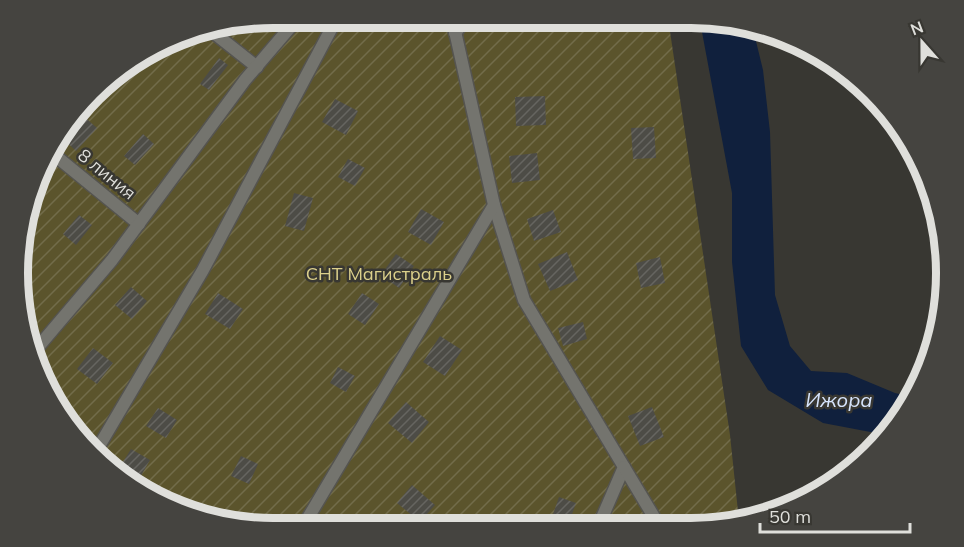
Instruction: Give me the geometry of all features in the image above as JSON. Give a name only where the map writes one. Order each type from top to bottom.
[{"type":"lane","points":[[40,345],[112,260],[257,67],[290,28]]},
{"type":"lane","points":[[99,446],[203,270],[332,28]]},
{"type":"lane","points":[[454,28],[494,205],[524,300],[655,518]]},
{"type":"lane","points":[[455,33],[459,28]]},
{"type":"lane","points":[[218,35],[257,67]]},
{"type":"lane","name":"8 линия","points":[[58,158],[139,224]]},
{"type":"lane","points":[[308,518],[494,205]]},
{"type":"lane","points":[[602,518],[624,467]]},
{"type":"green space","name":"СНТ Магистраль","points":[[274,28],[669,28],[730,435],[738,514],[707,518],[257,518],[226,514],[180,500],[137,477],[100,447],[70,410],[47,367],[33,321],[28,274],[33,226],[47,180],[61,151],[79,124],[100,100],[124,79],[151,61],[180,47],[226,33]]},
{"type":"water","name":"Ижора","points":[[703,29],[707,29],[755,37],[763,70],[770,132],[775,295],[790,346],[811,371],[847,373],[904,395],[877,433],[823,423],[768,390],[741,346],[732,262],[732,193]]},
{"type":"building","points":[[219,58],[228,65],[209,90],[200,84]]},
{"type":"building","points":[[545,96],[546,125],[516,126],[515,97]]},
{"type":"building","points":[[335,99],[358,111],[346,135],[322,122]]},
{"type":"building","points":[[85,117],[97,128],[76,151],[67,142]]},
{"type":"building","points":[[654,127],[656,158],[633,159],[631,128]]},
{"type":"building","points":[[143,134],[154,144],[135,165],[124,156]]},
{"type":"building","points":[[537,153],[540,180],[512,183],[509,156]]},
{"type":"building","points":[[348,159],[365,168],[355,186],[338,177]]},
{"type":"building","points":[[294,193],[313,198],[304,231],[285,226]]},
{"type":"building","points":[[421,209],[444,222],[431,245],[408,232]]},
{"type":"building","points":[[553,210],[561,232],[534,241],[527,219]]},
{"type":"building","points":[[79,215],[92,225],[76,245],[63,234]]},
{"type":"building","points":[[567,252],[578,280],[550,291],[538,264]]},
{"type":"building","points":[[396,254],[414,266],[399,288],[381,275]]},
{"type":"building","points":[[660,257],[665,283],[641,288],[636,263]]},
{"type":"building","points":[[131,287],[147,301],[132,319],[115,305]]},
{"type":"building","points":[[218,293],[243,309],[230,329],[205,314]]},
{"type":"building","points":[[362,293],[379,304],[365,325],[348,314]]},
{"type":"building","points":[[583,322],[587,339],[563,346],[558,328]]},
{"type":"building","points":[[440,336],[462,350],[445,376],[423,362]]},
{"type":"building","points":[[93,348],[113,363],[97,384],[77,369]]},
{"type":"building","points":[[338,367],[355,376],[346,392],[330,383]]},
{"type":"building","points":[[406,402],[429,422],[412,443],[388,423]]},
{"type":"building","points":[[652,407],[664,437],[640,446],[628,416]]},
{"type":"building","points":[[158,408],[177,420],[166,438],[146,426]]},
{"type":"building","points":[[131,449],[150,460],[139,479],[121,465]]},
{"type":"building","points":[[241,456],[258,464],[249,484],[231,476]]},
{"type":"building","points":[[412,485],[435,505],[424,518],[415,518],[397,503]]},
{"type":"building","points":[[559,497],[576,503],[571,518],[552,517]]}]
